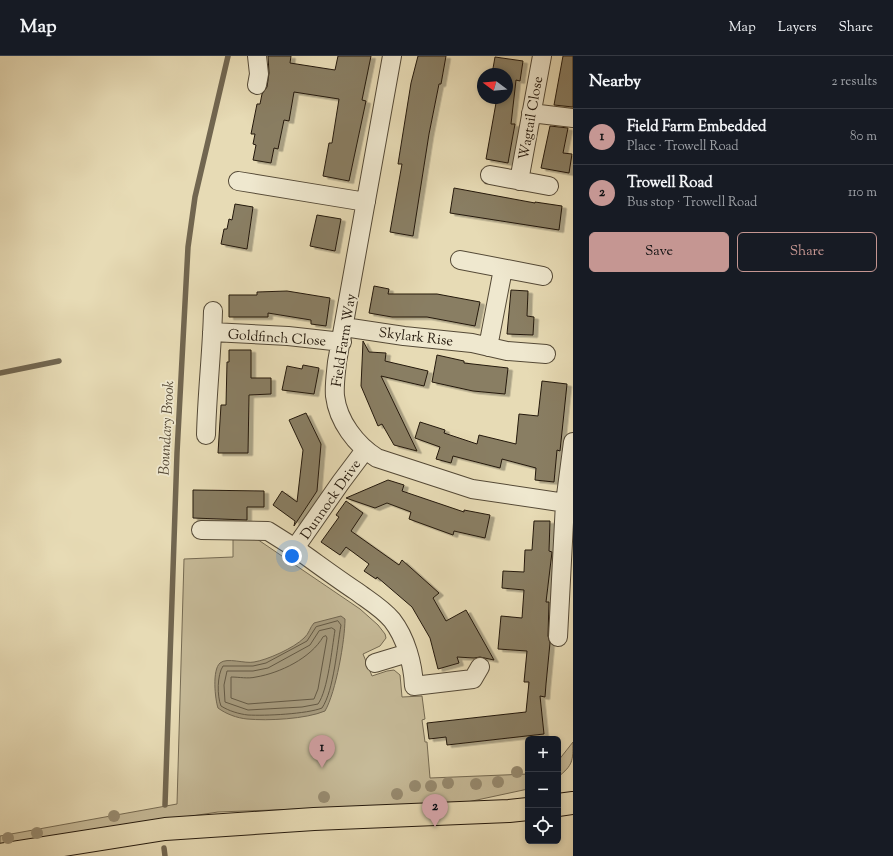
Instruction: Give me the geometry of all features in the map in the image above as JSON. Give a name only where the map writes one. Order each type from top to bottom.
[{"type":"main road","points":[[561,805],[573,803]]},
{"type":"main road","points":[[0,855],[165,829],[314,819],[518,810]]},
{"type":"street","points":[[257,56],[259,74],[257,85]]},
{"type":"street","name":"Field Farm Way","points":[[392,56],[335,379],[335,395],[342,420],[365,450],[377,458],[472,490],[569,503]]},
{"type":"street","name":"Wagtail Close","points":[[519,181],[542,56]]},
{"type":"street","points":[[531,113],[573,118]]},
{"type":"street","points":[[490,175],[549,186]]},
{"type":"street","points":[[238,181],[366,202]]},
{"type":"street","points":[[460,260],[543,276]]},
{"type":"street","points":[[488,346],[503,269]]},
{"type":"street","name":"Goldfinch Close","points":[[206,435],[208,369],[212,356],[212,311]]},
{"type":"street","name":"Goldfinch Close","points":[[212,332],[288,336],[343,334]]},
{"type":"street","name":"Skylark Rise","points":[[343,334],[488,346],[507,351],[546,354]]},
{"type":"street","points":[[558,637],[573,442]]},
{"type":"street","name":"Dunnock Drive","points":[[295,548],[365,450]]},
{"type":"street","name":"Dunnock Drive","points":[[201,530],[268,531],[295,548],[384,612],[400,632],[408,653],[413,673],[414,686],[472,679],[480,668]]},
{"type":"street","points":[[375,663],[408,653]]},
{"type":"shaded area","points":[[233,537],[254,537],[360,609],[378,625],[385,634],[386,638],[380,646],[363,654],[372,676],[394,670],[400,675],[402,697],[422,696],[425,719],[422,720],[425,742],[427,742],[430,778],[525,774],[525,790],[463,803],[218,812],[0,845],[0,836],[177,804],[184,559],[233,557]]},
{"type":"shaded area","points":[[573,742],[571,762],[567,769],[561,774],[561,757]]},
{"type":"water","points":[[341,616],[345,619],[342,652],[333,692],[325,711],[298,718],[256,720],[236,717],[218,708],[215,692],[215,678],[217,667],[220,663],[223,661],[254,662],[273,656],[300,642],[306,636],[314,623]]},
{"type":"building","points":[[268,56],[291,56],[290,63],[335,70],[338,56],[371,56],[362,100],[366,101],[349,181],[323,176],[329,143],[332,143],[339,99],[294,92],[289,121],[284,120],[278,149],[274,148],[271,163],[253,160],[256,145],[253,144],[255,134],[251,134],[257,104],[260,104],[262,94],[267,87],[269,73]]},
{"type":"building","points":[[418,56],[446,56],[429,134],[413,236],[390,232],[402,164],[398,164],[411,83]]},
{"type":"building","points":[[563,56],[573,56],[573,107],[554,105]]},
{"type":"building","points":[[495,57],[523,61],[520,81],[516,80],[511,124],[515,124],[508,163],[486,159],[496,104],[513,104],[513,68],[493,68]]},
{"type":"building","points":[[550,126],[568,128],[563,153],[572,154],[569,173],[541,168]]},
{"type":"building","points":[[454,188],[535,203],[562,206],[559,230],[450,213]]},
{"type":"building","points":[[235,204],[253,207],[247,249],[221,244],[224,229],[227,229],[229,219],[232,220]]},
{"type":"building","points":[[317,215],[341,219],[335,251],[310,246]]},
{"type":"building","points":[[374,286],[389,289],[388,294],[437,294],[480,302],[475,326],[427,317],[392,317],[369,313]]},
{"type":"building","points":[[511,290],[528,291],[527,316],[534,317],[533,335],[507,334]]},
{"type":"building","points":[[287,291],[330,298],[326,326],[311,324],[311,320],[268,313],[268,317],[229,317],[229,295],[257,295],[257,292]]},
{"type":"building","points":[[363,341],[369,352],[386,353],[385,361],[428,371],[424,386],[381,376],[417,451],[394,445],[382,424],[378,426],[361,386]]},
{"type":"building","points":[[229,350],[251,350],[251,378],[271,378],[271,394],[249,395],[248,453],[218,453],[221,405],[226,405],[227,362],[229,362]]},
{"type":"building","points":[[437,355],[464,361],[464,363],[508,368],[505,394],[473,391],[432,382]]},
{"type":"building","points":[[303,365],[319,368],[314,394],[282,390],[287,366],[302,369]]},
{"type":"building","points":[[542,381],[567,384],[560,451],[557,450],[554,482],[535,480],[536,468],[502,459],[500,468],[453,456],[451,463],[436,459],[440,447],[415,438],[420,422],[445,430],[444,433],[477,444],[479,435],[516,444],[519,414],[538,416]]},
{"type":"building","points":[[306,413],[321,444],[317,491],[294,526],[295,521],[273,505],[282,491],[297,502],[303,450],[289,420]]},
{"type":"building","points":[[388,480],[404,485],[402,491],[464,512],[464,510],[490,515],[485,538],[454,531],[453,535],[409,519],[411,512],[387,503],[375,508],[346,498]]},
{"type":"building","points":[[193,490],[264,491],[264,507],[247,507],[247,520],[193,518]]},
{"type":"building","points":[[346,501],[363,513],[351,531],[399,565],[402,560],[439,593],[433,598],[446,621],[466,610],[494,660],[480,657],[457,657],[459,663],[438,669],[430,638],[412,607],[377,577],[376,579],[364,571],[369,564],[346,547],[340,555],[321,542],[339,517],[336,515]]},
{"type":"building","points":[[534,521],[550,521],[549,551],[552,552],[546,602],[549,602],[548,636],[550,643],[545,697],[540,696],[544,734],[447,745],[446,737],[429,739],[427,723],[526,712],[529,682],[524,682],[527,651],[498,649],[501,616],[522,618],[524,590],[502,588],[503,571],[524,572],[525,550],[532,550]]},
{"type":"waterway","name":"Boundary Brook","points":[[165,805],[177,453],[188,247],[195,197],[228,56]]},
{"type":"waterway","points":[[0,373],[59,361]]},
{"type":"waterway","name":"Boundary Brook","points":[[164,848],[165,856]]},
{"type":"place","name":"Field Farm Embedded","points":[[322,768]]},
{"type":"place","name":"Trowell Road","points":[[435,827]]}]
